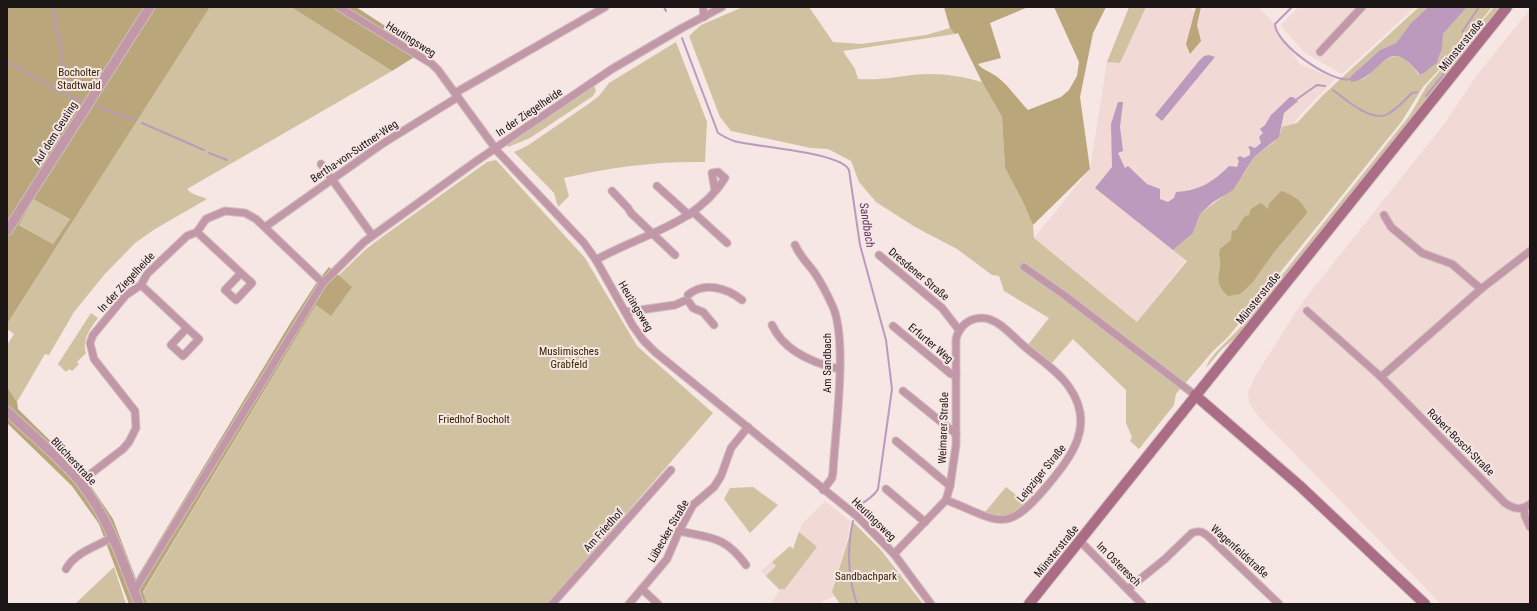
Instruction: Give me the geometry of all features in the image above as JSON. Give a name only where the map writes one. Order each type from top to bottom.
[{"type":"main road","name":"Münsterstraße","points":[[1029,604],[1507,7]]},
{"type":"main road","points":[[1195,395],[1300,486],[1425,604]]},
{"type":"street","name":"Auf dem Geuting","points":[[7,231],[150,7]]},
{"type":"street","name":"Heutingsweg","points":[[339,7],[432,64],[457,95],[495,148],[584,243],[596,260],[643,340],[655,352],[823,490],[858,516],[894,554],[931,604]]},
{"type":"street","name":"Bertha-von-Suttner-Weg","points":[[265,226],[382,144],[457,95],[605,7]]},
{"type":"street","points":[[703,7],[704,17]]},
{"type":"street","name":"In der Ziegelheide","points":[[134,591],[323,283],[356,248],[495,148],[612,69],[722,7]]},
{"type":"street","points":[[1320,52],[1362,7]]},
{"type":"street","points":[[322,164],[372,236]]},
{"type":"street","points":[[657,186],[726,243]]},
{"type":"street","points":[[612,191],[652,234],[675,256]]},
{"type":"street","points":[[596,260],[614,250],[672,226],[691,214],[715,191]]},
{"type":"street","name":"In der Ziegelheide","points":[[80,482],[123,449],[129,442],[136,428],[137,417],[94,358],[90,343],[93,335],[126,295],[141,285],[147,274],[187,236],[197,232],[206,219],[225,211],[245,213],[265,226],[323,283]]},
{"type":"street","points":[[1384,215],[1391,227],[1422,253],[1452,264],[1481,289]]},
{"type":"street","points":[[197,232],[241,273]]},
{"type":"street","name":"Am Sandbach","points":[[795,245],[801,258],[814,272],[833,307],[839,333],[839,369],[832,478],[823,490]]},
{"type":"street","points":[[1381,377],[1481,289],[1530,251]]},
{"type":"street","name":"Dresdener Straße","points":[[879,255],[942,308],[959,330]]},
{"type":"street","points":[[1024,267],[1064,295],[1195,395]]},
{"type":"street","points":[[141,285],[187,328]]},
{"type":"street","points":[[626,312],[675,306],[687,300],[692,291],[702,289],[718,288],[727,290],[742,300]]},
{"type":"street","points":[[687,300],[693,308],[702,312],[714,325]]},
{"type":"street","name":"Robert-Bosch-Straße","points":[[1307,311],[1381,377],[1505,503],[1511,507],[1527,507]]},
{"type":"street","name":"Leipziger Straße","points":[[946,500],[990,519],[1003,520],[1012,518],[1024,511],[1035,500],[1066,462],[1076,445],[1081,426],[1078,406],[1069,386],[995,322],[981,318],[974,319],[959,330]]},
{"type":"street","points":[[772,325],[777,335],[806,358],[818,364],[839,369]]},
{"type":"street","name":"Erfurter Weg","points":[[893,326],[951,374],[956,375]]},
{"type":"street","name":"Weimarer Straße","points":[[894,554],[946,500],[955,457],[955,351],[959,330]]},
{"type":"street","points":[[903,391],[956,434]]},
{"type":"street","name":"Blücherstraße","points":[[7,411],[80,482],[102,515],[113,537],[139,604]]},
{"type":"street","name":"Lübecker Straße","points":[[629,604],[667,559],[679,531],[693,505],[714,487],[731,448],[748,427]]},
{"type":"street","points":[[896,441],[950,486]]},
{"type":"street","name":"Am Friedhof","points":[[552,604],[671,470]]},
{"type":"street","points":[[886,489],[925,522]]},
{"type":"street","points":[[1527,507],[1525,516],[1530,527]]},
{"type":"street","points":[[679,531],[706,537],[730,546],[746,565]]},
{"type":"street","name":"Wagenfeldstraße","points":[[1128,589],[1165,560],[1186,538],[1198,531],[1203,532],[1209,537],[1279,604]]},
{"type":"street","points":[[66,568],[82,553],[113,537]]},
{"type":"street","name":"Im Osteresch","points":[[1080,541],[1142,604]]},
{"type":"street","points":[[642,590],[658,604]]},
{"type":"shaded area","points":[[1146,7],[1188,7],[1196,12],[1186,44],[1201,41],[1197,25],[1201,7],[1258,7],[1270,19],[1300,64],[1335,79],[1301,114],[1137,322],[1034,238],[1090,169],[1107,62],[1120,63]]},
{"type":"shaded area","points":[[1299,7],[1415,7],[1342,74],[1304,52],[1282,27],[1282,24]]},
{"type":"shaded area","points":[[1428,7],[1467,7],[1443,34],[1442,48],[1437,63],[1420,75],[1409,62],[1399,57],[1392,56],[1362,79],[1351,82],[1351,76],[1380,50],[1396,43],[1411,23]]},
{"type":"shaded area","points":[[1530,9],[1530,604],[1441,604],[1258,416],[1249,402],[1248,392],[1256,375],[1301,304],[1444,124],[1477,75]]},
{"type":"shaded area","points":[[1209,55],[1215,57],[1162,121],[1155,115],[1199,61],[1204,56]]},
{"type":"shaded area","points":[[1290,97],[1293,97],[1298,101],[1284,113],[1279,137],[1254,157],[1233,190],[1213,202],[1200,214],[1193,233],[1173,250],[1095,188],[1112,167],[1111,124],[1118,102],[1123,102],[1120,127],[1123,151],[1118,153],[1125,168],[1128,166],[1147,184],[1160,189],[1160,199],[1168,202],[1174,198],[1176,192],[1199,188],[1217,177],[1229,166],[1237,167],[1239,161],[1237,158],[1240,156],[1244,158],[1250,155],[1250,150],[1248,147],[1250,146],[1255,148],[1261,143],[1259,137],[1263,133],[1260,129],[1265,125],[1271,115]]},
{"type":"shaded area","points":[[825,501],[850,521],[848,536],[832,592],[835,596],[823,601],[820,604],[770,604],[780,590],[761,571],[790,546],[793,549],[802,524]]},
{"type":"green space","name":"Bocholter Stadtwald","points":[[7,7],[210,7],[7,324]],"holes":[[[33,199],[70,219],[53,244],[19,225]]]},
{"type":"green space","points":[[210,7],[291,7],[392,71],[187,189],[191,193],[207,199],[155,229],[135,243],[104,275],[74,312],[49,355],[45,354],[17,402],[7,387],[7,345],[14,334],[7,329],[7,324]]},
{"type":"green space","points":[[291,7],[356,7],[424,51],[392,71]]},
{"type":"green space","points":[[743,7],[809,7],[833,42],[861,44],[926,35],[950,28],[955,34],[843,51],[855,69],[858,79],[877,79],[921,74],[936,74],[956,76],[982,82],[1002,117],[1005,168],[1033,225],[1034,238],[1137,322],[1187,261],[1173,250],[1193,233],[1200,214],[1221,198],[1244,174],[1254,157],[1274,142],[1280,134],[1282,127],[1297,123],[1323,95],[1419,7],[1428,7],[1411,23],[1396,43],[1380,50],[1351,76],[1351,82],[1365,78],[1378,65],[1387,59],[1398,56],[1411,64],[1419,75],[1422,74],[1439,59],[1443,34],[1467,7],[1492,7],[1449,59],[1423,87],[1402,121],[1228,337],[1213,351],[1176,394],[1174,405],[1139,449],[1130,441],[1132,437],[1126,423],[1126,390],[1073,339],[1050,365],[1027,346],[1049,318],[1004,291],[999,276],[992,275],[957,249],[915,227],[876,202],[859,182],[851,161],[828,149],[811,148],[731,131],[720,117],[689,36],[701,25]]},
{"type":"green space","points":[[944,7],[1028,7],[990,23],[1001,58],[978,64],[1001,80],[1028,110],[1061,97],[1069,90],[1077,76],[1079,62],[1054,7],[1106,7],[1093,33],[1080,97],[1090,169],[1033,225],[1005,168],[1002,117],[982,82],[958,33],[955,34],[950,28]]},
{"type":"green space","points":[[1129,7],[1146,7],[1120,63],[1107,62]]},
{"type":"green space","points":[[1196,7],[1201,7],[1197,25],[1201,41],[1190,54],[1186,44]]},
{"type":"green space","points":[[1494,7],[1502,7],[1240,334],[1222,349],[1206,368],[1216,352],[1238,330],[1410,115],[1426,87]]},
{"type":"green space","points":[[676,42],[707,122],[705,162],[634,166],[564,178],[569,196],[558,207],[554,193],[514,152],[527,146],[587,105],[599,96],[609,83]]},
{"type":"green space","points":[[594,85],[596,91],[593,96],[530,138],[508,147],[507,145]]},
{"type":"green space","name":"Friedhof Bocholt","points":[[496,160],[585,258],[637,346],[713,413],[548,604],[147,604],[143,593],[316,305],[351,287],[338,276],[365,250],[382,237],[487,162]]},
{"type":"green space","points":[[1281,191],[1297,199],[1303,205],[1307,213],[1275,251],[1252,283],[1240,294],[1228,296],[1220,285],[1219,281],[1220,249],[1231,240],[1232,231],[1236,230],[1244,217],[1249,215],[1251,209],[1261,203],[1268,209],[1269,204]]},
{"type":"green space","points":[[33,199],[70,219],[53,244],[18,224]]},
{"type":"green space","points":[[329,267],[352,287],[331,316],[316,305],[143,592],[147,604],[129,604],[99,524],[72,486],[7,423],[7,387],[17,402],[18,409],[80,470],[113,519],[136,579],[291,322],[317,282]]},
{"type":"green space","points":[[91,313],[98,318],[86,339],[86,353],[77,362],[79,364],[72,371],[69,369],[66,372],[58,364]]},
{"type":"green space","points":[[753,487],[778,505],[750,533],[724,499],[730,488]]},
{"type":"green space","points":[[1006,487],[1026,503],[1016,512],[1007,516],[998,516],[985,512]]},
{"type":"green space","name":"Sandbachpark","points":[[852,521],[880,549],[923,604],[840,604],[832,592],[849,537]]},
{"type":"green space","points":[[799,532],[817,547],[784,590],[782,588],[780,590],[766,576],[776,566],[772,562],[790,546],[793,549]]},
{"type":"green space","points":[[114,567],[126,604],[75,604]]},
{"type":"waterway","points":[[53,7],[69,96]]},
{"type":"waterway","name":"Sandbach","points":[[664,7],[666,11]]},
{"type":"waterway","points":[[1292,7],[1275,24],[1277,32],[1284,42],[1294,52],[1319,69],[1342,79],[1351,79]]},
{"type":"waterway","points":[[1462,32],[1479,7]]},
{"type":"waterway","name":"Sandbach","points":[[682,38],[718,133],[734,141],[814,154],[843,164],[849,170],[860,245],[886,340],[892,389],[878,489],[874,495],[857,509]]},
{"type":"waterway","points":[[1426,96],[1469,43]]},
{"type":"waterway","points":[[7,61],[61,93]]},
{"type":"waterway","points":[[1297,99],[1317,85],[1325,86]]},
{"type":"waterway","points":[[1333,90],[1359,109],[1367,113],[1382,116],[1391,112],[1412,93],[1417,92]]},
{"type":"waterway","points":[[67,95],[84,102]]},
{"type":"waterway","points":[[98,107],[136,120]]},
{"type":"waterway","points":[[142,123],[204,150]]},
{"type":"waterway","points":[[209,153],[227,160]]},
{"type":"waterway","name":"Sandbach","points":[[853,521],[849,563],[857,604]]},
{"type":"park label","name":"Muslimisches Grabfeld","points":[[569,357]]}]
